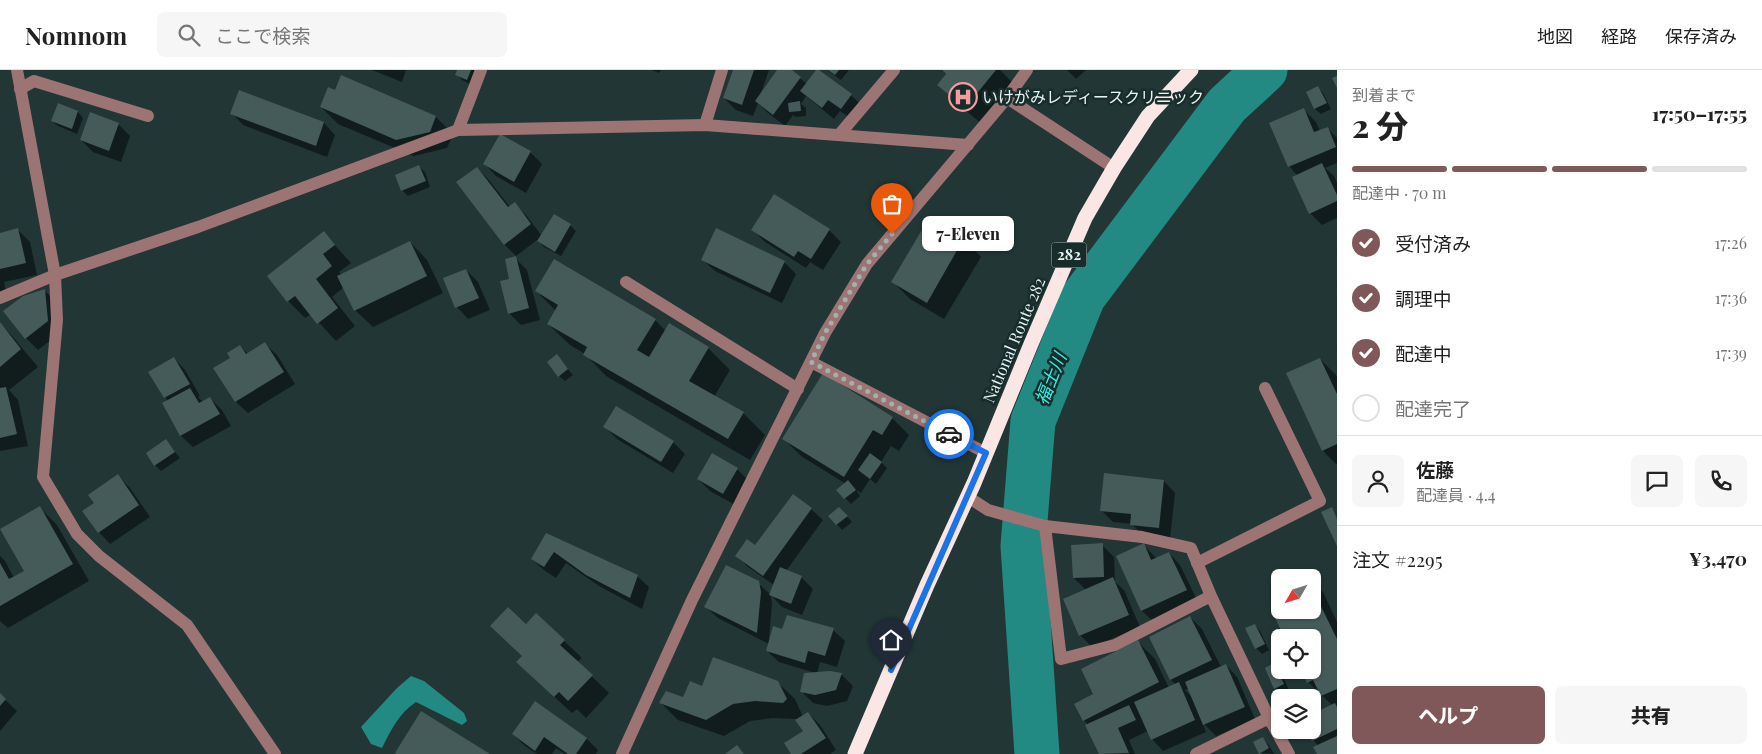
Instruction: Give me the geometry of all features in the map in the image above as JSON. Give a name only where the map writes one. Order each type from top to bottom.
[{"type":"highway","name":"National Route 282","points":[[854,754],[927,585],[968,496],[1085,218],[1114,168],[1148,116],[1191,70]]},
{"type":"street","points":[[17,70],[55,275],[57,320],[43,477],[77,534],[99,556],[187,625],[275,754]]},
{"type":"street","points":[[458,130],[481,70]]},
{"type":"street","points":[[705,125],[722,70]]},
{"type":"street","points":[[839,135],[894,70]]},
{"type":"street","points":[[622,754],[692,600],[825,333],[867,264],[1008,98],[1027,70]]},
{"type":"street","points":[[20,89],[34,82],[148,116]]},
{"type":"street","points":[[1008,98],[1114,168]]},
{"type":"street","points":[[0,298],[55,275],[226,217],[458,130],[705,125],[968,145]]},
{"type":"street","points":[[626,282],[798,389]]},
{"type":"street","points":[[811,362],[986,453]]},
{"type":"street","points":[[1197,562],[1320,501],[1265,388]]},
{"type":"street","points":[[968,496],[988,510],[1043,526],[1142,537],[1191,548],[1211,596],[1268,718],[1288,754]]},
{"type":"street","points":[[1043,526],[1061,659],[1115,645],[1211,596]]},
{"type":"street","points":[[1196,754],[1268,718]]},
{"type":"water","points":[[411,676],[424,681],[464,713],[467,721],[462,725],[416,702],[400,717],[382,748],[371,744],[361,727],[397,688]]},
{"type":"building","points":[[457,70],[471,70],[467,80],[455,75]]},
{"type":"building","points":[[733,70],[754,70],[742,105],[723,98]]},
{"type":"building","points":[[777,70],[792,70],[801,77],[773,115],[755,101]]},
{"type":"building","points":[[816,70],[819,70],[852,94],[841,109],[828,100],[822,108],[800,91]]},
{"type":"building","points":[[828,70],[839,70],[835,75]]},
{"type":"building","name":"いけがみレディースクリニック","points":[[942,70],[996,70],[965,108],[937,85],[946,74]]},
{"type":"building","points":[[341,75],[436,116],[430,132],[396,140],[320,107],[328,87],[335,90]]},
{"type":"building","points":[[1337,76],[1337,88],[1332,78]]},
{"type":"building","points":[[1318,86],[1327,103],[1314,109],[1306,92]]},
{"type":"building","points":[[239,90],[324,122],[316,146],[230,114]]},
{"type":"building","points":[[800,101],[801,111],[789,112],[788,103]]},
{"type":"building","points":[[58,103],[78,111],[72,129],[51,121]]},
{"type":"building","points":[[1304,108],[1314,132],[1328,127],[1336,147],[1288,167],[1269,123]]},
{"type":"building","points":[[90,112],[119,123],[109,151],[80,140]]},
{"type":"building","points":[[500,134],[531,151],[514,182],[483,164]]},
{"type":"building","points":[[1322,163],[1337,195],[1337,201],[1309,214],[1292,177]]},
{"type":"building","points":[[419,165],[426,181],[401,191],[395,175]]},
{"type":"building","points":[[477,167],[508,207],[515,202],[531,224],[504,245],[456,182]]},
{"type":"building","points":[[774,194],[830,229],[811,259],[798,251],[794,257],[751,230]]},
{"type":"building","points":[[554,214],[571,224],[555,252],[537,241]]},
{"type":"building","points":[[929,218],[964,238],[927,303],[891,282]]},
{"type":"building","points":[[18,228],[26,263],[0,269],[0,233]]},
{"type":"building","points":[[716,228],[785,261],[770,293],[701,260]]},
{"type":"building","points":[[324,231],[335,245],[323,254],[332,266],[316,279],[338,308],[317,324],[295,296],[287,302],[267,276]]},
{"type":"building","points":[[410,241],[427,276],[354,311],[337,276]]},
{"type":"building","points":[[516,256],[529,308],[508,314],[500,281],[509,279],[505,259]]},
{"type":"building","points":[[554,259],[656,319],[637,350],[649,357],[669,323],[709,347],[689,381],[744,412],[728,439],[583,355],[587,347],[547,324],[558,305],[535,291]]},
{"type":"building","points":[[466,269],[479,298],[455,308],[443,278]]},
{"type":"building","points":[[45,289],[48,321],[25,339],[3,311],[23,296]]},
{"type":"building","points":[[0,322],[21,349],[0,367]]},
{"type":"building","points":[[265,342],[284,372],[235,402],[213,368],[230,358],[227,353],[240,345],[246,354]]},
{"type":"building","points":[[557,354],[568,369],[558,377],[547,362]]},
{"type":"building","points":[[174,357],[190,384],[164,398],[148,372]]},
{"type":"building","points":[[1320,358],[1337,394],[1337,444],[1322,451],[1286,373]]},
{"type":"building","points":[[823,373],[893,417],[882,435],[873,430],[844,477],[782,439]]},
{"type":"building","points":[[6,387],[17,434],[0,438],[0,388]]},
{"type":"building","points":[[190,388],[199,403],[210,397],[220,414],[180,436],[162,403]]},
{"type":"building","points":[[616,406],[674,441],[661,462],[603,427]]},
{"type":"building","points":[[166,439],[175,452],[154,466],[146,453]]},
{"type":"building","points":[[712,453],[738,468],[723,494],[697,479]]},
{"type":"building","points":[[870,453],[882,462],[870,479],[858,470]]},
{"type":"building","points":[[1104,473],[1164,480],[1159,528],[1130,525],[1131,514],[1100,511]]},
{"type":"building","points":[[118,474],[139,505],[98,533],[82,511],[94,503],[88,495]]},
{"type":"building","points":[[848,480],[856,490],[844,499],[836,490]]},
{"type":"building","points":[[793,494],[812,508],[763,576],[735,556],[747,539],[755,545]]},
{"type":"building","points":[[40,506],[73,564],[0,606],[0,563],[9,579],[24,571],[0,529]]},
{"type":"building","points":[[839,507],[848,516],[836,525],[828,516]]},
{"type":"building","points":[[1332,507],[1337,519],[1337,546],[1321,512]]},
{"type":"building","points":[[546,533],[638,575],[630,598],[586,575],[554,552],[544,567],[531,559]]},
{"type":"building","points":[[1103,543],[1104,577],[1073,578],[1071,545]]},
{"type":"building","points":[[1144,543],[1151,560],[1169,552],[1187,590],[1141,611],[1116,556]]},
{"type":"building","points":[[726,565],[759,581],[761,592],[757,633],[704,607]]},
{"type":"building","points":[[780,567],[802,576],[791,604],[769,595]]},
{"type":"building","points":[[1113,577],[1129,615],[1079,636],[1063,599]]},
{"type":"building","points":[[1321,606],[1337,639],[1337,689],[1321,696],[1321,689],[1318,689],[1313,680],[1307,683],[1305,679],[1321,679],[1321,629],[1280,629],[1276,619],[1321,619]]},
{"type":"building","points":[[508,607],[526,624],[536,613],[565,640],[560,645],[593,675],[568,701],[559,692],[554,697],[516,662],[522,656],[490,626]]},
{"type":"building","points":[[787,615],[834,628],[825,656],[808,651],[805,663],[766,651],[773,626],[782,629]]},
{"type":"building","points":[[1190,616],[1212,660],[1170,680],[1149,637]]},
{"type":"building","points":[[1255,624],[1265,644],[1255,649],[1245,628]]},
{"type":"building","points":[[1138,640],[1159,682],[1083,721],[1074,704],[1093,694],[1081,669]]},
{"type":"building","points":[[713,657],[778,681],[787,699],[783,703],[755,701],[733,704],[706,720],[659,703],[666,691],[683,697],[690,681],[702,686]]},
{"type":"building","points":[[1226,664],[1245,707],[1203,725],[1185,682]]},
{"type":"building","points":[[1271,665],[1271,679],[1282,679],[1284,684],[1274,689],[1265,668]]},
{"type":"building","points":[[830,671],[842,673],[836,690],[815,695],[800,692],[804,673]]},
{"type":"building","points":[[1179,682],[1195,720],[1151,740],[1134,702]]},
{"type":"building","points":[[0,693],[6,699],[0,706]]},
{"type":"building","points":[[535,701],[587,738],[576,754],[568,754],[544,737],[535,751],[512,734]]},
{"type":"building","points":[[1335,703],[1337,707],[1337,729],[1321,737],[1321,710]]},
{"type":"building","points":[[1129,705],[1136,720],[1118,728],[1129,753],[1099,754],[1085,725]]},
{"type":"building","points":[[421,711],[490,754],[395,753]]},
{"type":"building","points":[[808,712],[826,738],[801,754],[791,754],[784,743],[803,731],[795,720]]},
{"type":"building","points":[[1337,736],[1337,754],[1317,754],[1313,747]]},
{"type":"building","points":[[1263,737],[1269,748],[1259,754],[1253,742]]},
{"type":"building","points":[[737,745],[744,754],[725,754]]},
{"type":"waterway","name":"福士川","points":[[1037,754],[1023,546],[1033,421],[1083,297],[1227,105],[1265,70]]},
{"type":"way so far","points":[[892,234],[867,264],[825,333],[811,362],[949,434]]},
{"type":"place","name":"いけがみレディースクリニック","points":[[963,97]]},
{"type":"place","name":"7-Eleven","points":[[892,234]]},
{"type":"route","points":[[891,670],[986,453],[949,434]]}]
